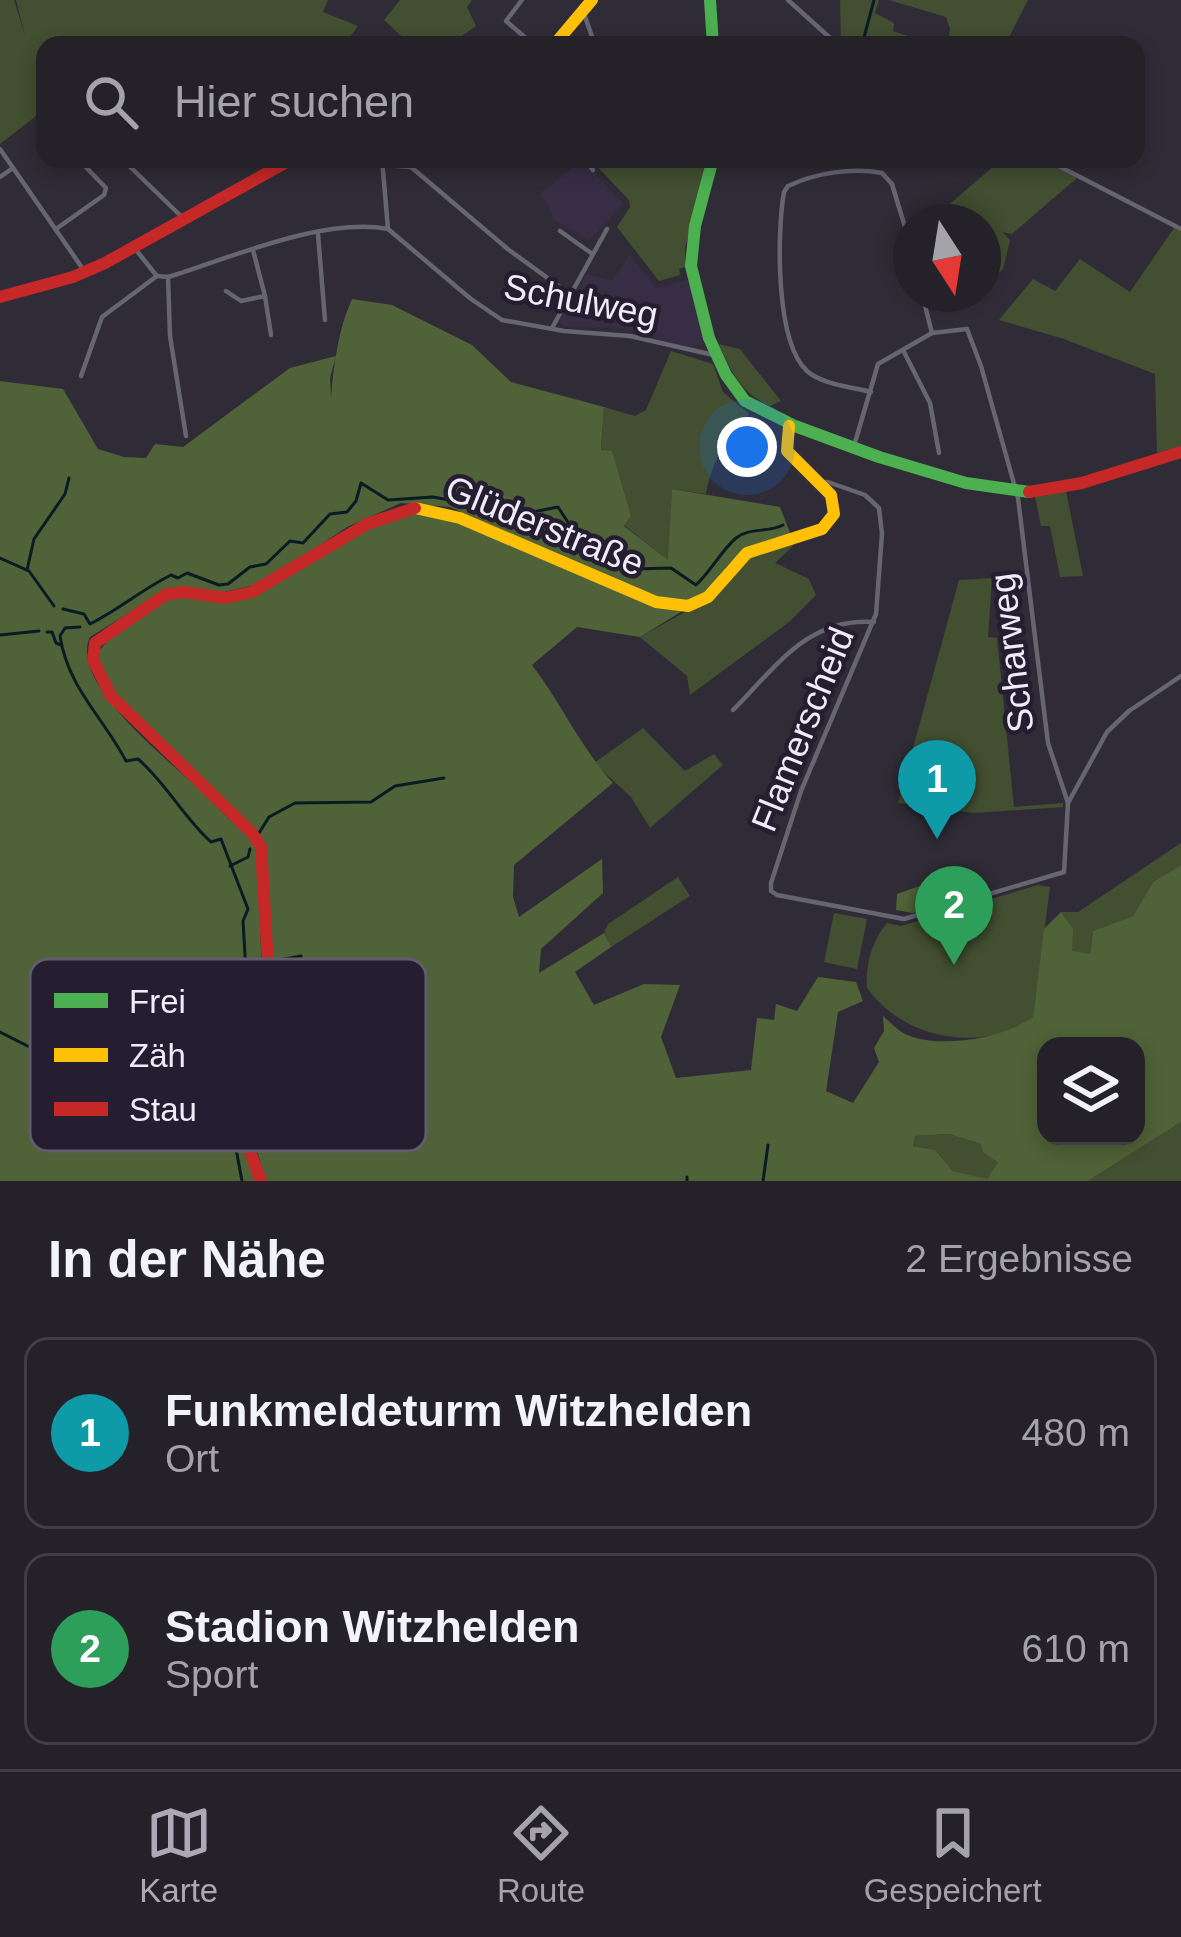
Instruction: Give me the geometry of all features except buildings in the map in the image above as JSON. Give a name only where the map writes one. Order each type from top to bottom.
[{"type":"main road","points":[[710,0],[712,36]]},
{"type":"main road","points":[[562,36],[588,6]]},
{"type":"main road","points":[[0,296],[85,272],[275,168]]},
{"type":"main road","points":[[711,168],[691,258],[698,297],[718,356],[740,396],[789,426],[1016,493],[1050,489],[1181,452]]},
{"type":"main road","points":[[789,426],[788,451],[821,484]]},
{"type":"main road","name":"Glüderstraße","points":[[268,959],[261,847],[252,833],[131,720],[98,673],[92,653],[98,640],[169,594],[225,598],[261,589],[350,533],[415,508],[460,518],[656,602],[688,606],[708,597],[747,553],[822,530],[832,519],[835,504],[821,484]]},
{"type":"main road","name":"Glüderstraße","points":[[250,1151],[261,1181]]},
{"type":"street","points":[[522,0],[506,21],[524,36]]},
{"type":"street","points":[[788,0],[828,36]]},
{"type":"street","points":[[588,6],[594,36]]},
{"type":"street","points":[[0,149],[85,272]]},
{"type":"street","points":[[56,229],[104,195],[106,188],[87,168]]},
{"type":"street","points":[[131,168],[183,218]]},
{"type":"street","points":[[81,376],[102,317],[158,276],[318,234],[356,227],[388,229],[383,168]]},
{"type":"street","points":[[412,168],[571,295]]},
{"type":"street","points":[[1063,168],[1181,229]]},
{"type":"street","points":[[0,177],[13,169]]},
{"type":"street","points":[[871,392],[812,375],[794,348],[785,313],[781,257],[784,192],[798,182],[836,173],[882,173],[892,184],[898,204]]},
{"type":"street","name":"Schulweg","points":[[388,229],[492,315],[552,328],[630,336],[718,356]]},
{"type":"street","points":[[552,328],[608,229]]},
{"type":"street","points":[[560,231],[592,254]]},
{"type":"street","points":[[318,234],[325,320]]},
{"type":"street","points":[[133,247],[158,276]]},
{"type":"street","points":[[253,250],[271,335]]},
{"type":"street","points":[[168,277],[170,336],[185,436]]},
{"type":"street","points":[[226,291],[241,301],[265,296]]},
{"type":"street","points":[[854,446],[878,364],[932,333],[927,312]]},
{"type":"street","name":"Scharweg","points":[[932,333],[967,329],[1016,493],[1048,743],[1068,803],[1064,872]]},
{"type":"street","points":[[903,350],[930,403],[939,453]]},
{"type":"street","name":"Flamerscheid","points":[[821,484],[828,482],[866,495],[879,508],[882,534],[874,622],[801,791],[771,891],[777,896],[904,919],[1064,872]]},
{"type":"street","points":[[733,710],[809,635],[844,621],[874,622]]},
{"type":"street","name":"Scharweg","points":[[1068,803],[1107,733],[1129,711],[1181,676]]},
{"type":"shaded area","points":[[572,168],[588,168],[623,203],[589,241],[553,219],[539,194]]},
{"type":"shaded area","points":[[630,255],[656,288],[688,280],[705,333],[704,344],[687,347],[623,328],[559,322],[587,274],[612,281]]},
{"type":"green space","points":[[0,0],[14,0],[25,35],[16,0],[328,0],[323,12],[358,26],[351,36],[36,36],[36,116],[0,144]]},
{"type":"green space","points":[[400,0],[472,0],[467,7],[476,26],[462,36],[401,36],[384,20]]},
{"type":"green space","points":[[840,0],[879,0],[875,13],[894,23],[893,31],[908,36],[841,36]]},
{"type":"green space","points":[[889,0],[1028,0],[1010,36],[949,36],[946,17]]},
{"type":"green space","points":[[599,168],[706,168],[685,248],[686,267],[679,269],[680,275],[659,281],[617,227],[630,207],[629,200]]},
{"type":"green space","points":[[992,168],[1058,168],[1077,178],[1012,234],[1002,232],[1010,240],[1003,269],[1001,204],[950,204]]},
{"type":"green space","points":[[1174,228],[1181,232],[1181,446],[1157,453],[1155,374],[999,320],[1033,279],[1055,291],[1080,259],[1130,292]]},
{"type":"green space","points":[[352,299],[392,305],[472,345],[511,382],[604,407],[601,450],[612,451],[631,515],[624,526],[668,560],[672,489],[780,507],[792,538],[750,548],[701,595],[678,601],[659,599],[450,507],[401,503],[347,527],[263,583],[220,593],[169,588],[90,637],[87,656],[107,698],[146,741],[248,835],[257,852],[261,959],[30,959],[30,1151],[248,1151],[257,1181],[0,1181],[0,381],[63,389],[98,449],[146,458],[155,444],[183,447],[290,368],[336,356]]},
{"type":"green space","points":[[719,344],[740,349],[781,401],[770,406],[751,395]]},
{"type":"green space","points":[[671,351],[713,364],[723,392],[749,414],[721,451],[706,494],[672,489],[669,561],[624,525],[631,515],[612,452],[601,451],[604,407],[635,416],[646,410]]},
{"type":"green space","points":[[1066,491],[1083,576],[1060,577],[1050,526],[1041,526],[1035,497]]},
{"type":"green space","points":[[411,512],[451,518],[650,603],[684,610],[640,637],[577,627],[532,665],[613,783],[514,865],[513,897],[519,917],[602,859],[603,893],[541,949],[539,973],[604,933],[611,947],[575,972],[594,1005],[644,984],[680,985],[661,1037],[676,1078],[751,1070],[757,1018],[774,1020],[776,1004],[797,1011],[818,977],[856,982],[863,1001],[838,1012],[826,1091],[853,1103],[879,1062],[874,1048],[884,1031],[883,1016],[907,1035],[937,1041],[972,1039],[1021,1024],[1033,1017],[1044,929],[1061,912],[1073,929],[1072,951],[1090,954],[1093,931],[1133,916],[1153,882],[1181,865],[1181,1122],[1145,1145],[1145,1037],[1037,1037],[1037,1145],[1145,1145],[1088,1181],[266,1181],[257,1151],[426,1151],[426,959],[270,959],[266,847],[259,835],[134,718],[105,677],[96,654],[112,636],[169,598],[221,602],[256,596],[373,525]],"holes":[[[949,1134],[981,1144],[983,1152],[998,1163],[987,1179],[953,1171],[935,1150],[913,1146],[915,1136]]]},
{"type":"green space","points":[[795,544],[775,563],[809,579],[816,595],[789,622],[690,695],[687,676],[640,637],[712,597],[747,557]]},
{"type":"green space","points":[[992,578],[988,637],[997,638],[1014,807],[1063,803],[1063,807],[974,813],[898,803],[959,580]]},
{"type":"green space","points":[[643,728],[685,771],[714,754],[723,765],[650,828],[631,797],[594,763]]},
{"type":"green space","points":[[1181,843],[1181,865],[1153,882],[1133,916],[1093,931],[1090,954],[1072,952],[1061,912],[1078,912]]},
{"type":"green space","points":[[962,871],[966,884],[960,900],[913,913],[896,910],[897,894]]},
{"type":"green space","points":[[678,877],[690,896],[611,947],[604,933],[608,924]]},
{"type":"green space","points":[[1038,885],[1050,887],[1033,1018],[989,1036],[944,1036],[901,1019],[867,988],[871,954],[887,923],[901,926]]},
{"type":"green space","points":[[834,913],[867,919],[857,969],[824,962]]},
{"type":"green space","points":[[1181,1122],[1181,1181],[1088,1181],[1145,1145]]},
{"type":"green space","points":[[949,1134],[981,1144],[999,1164],[987,1180],[953,1171],[935,1150],[913,1146],[915,1136]]},
{"type":"waterway","points":[[864,36],[874,0]]},
{"type":"waterway","points":[[27,570],[34,539],[65,494],[69,478]]},
{"type":"waterway","points":[[63,609],[84,614],[90,624],[171,575],[178,578],[187,573],[228,584],[250,567],[266,564],[290,541],[303,543],[330,514],[347,512],[361,483],[388,500],[433,497],[460,502],[474,498],[504,509],[513,504],[533,512],[558,507],[577,536],[573,547],[577,552],[584,549],[599,559],[634,569],[671,568],[696,585],[736,538],[783,525]]},
{"type":"waterway","points":[[0,558],[29,571],[54,606]]},
{"type":"waterway","points":[[80,627],[65,628],[60,636],[64,654],[78,687],[126,761],[138,759],[211,842],[221,839],[248,909],[243,921],[245,959]]},
{"type":"waterway","points":[[0,635],[39,631]]},
{"type":"waterway","points":[[47,632],[61,645]]},
{"type":"waterway","points":[[259,833],[269,817],[295,803],[371,802],[395,786],[444,778]]},
{"type":"waterway","points":[[230,866],[248,857],[250,849]]},
{"type":"waterway","points":[[285,959],[301,956]]},
{"type":"waterway","points":[[0,1032],[30,1047]]},
{"type":"waterway","points":[[763,1181],[768,1145]]},
{"type":"waterway","points":[[236,1151],[242,1181]]},
{"type":"traffic: fast","points":[[710,0],[712,36]]},
{"type":"traffic: fast","points":[[711,168],[695,226],[691,266],[709,338],[745,401],[795,426],[879,457],[966,483],[1029,492]]},
{"type":"traffic: slow","points":[[562,36],[592,0]]},
{"type":"traffic: slow","points":[[415,508],[460,518],[656,602],[688,606],[708,597],[747,553],[822,529],[834,514],[831,495],[787,451],[789,426]]},
{"type":"traffic: jam","points":[[0,297],[105,263],[276,168]]},
{"type":"traffic: jam","points":[[1029,492],[1082,483],[1181,452]]},
{"type":"traffic: jam","points":[[268,959],[261,847],[111,696],[93,660],[95,643],[165,595],[183,592],[225,598],[252,592],[367,524],[415,508]]},
{"type":"traffic: jam","points":[[250,1151],[261,1181]]},
{"type":"place","name":"Funkmeldeturm Witzhelden","points":[[937,839]]},
{"type":"place","name":"Stadion Witzhelden","points":[[954,965]]}]
